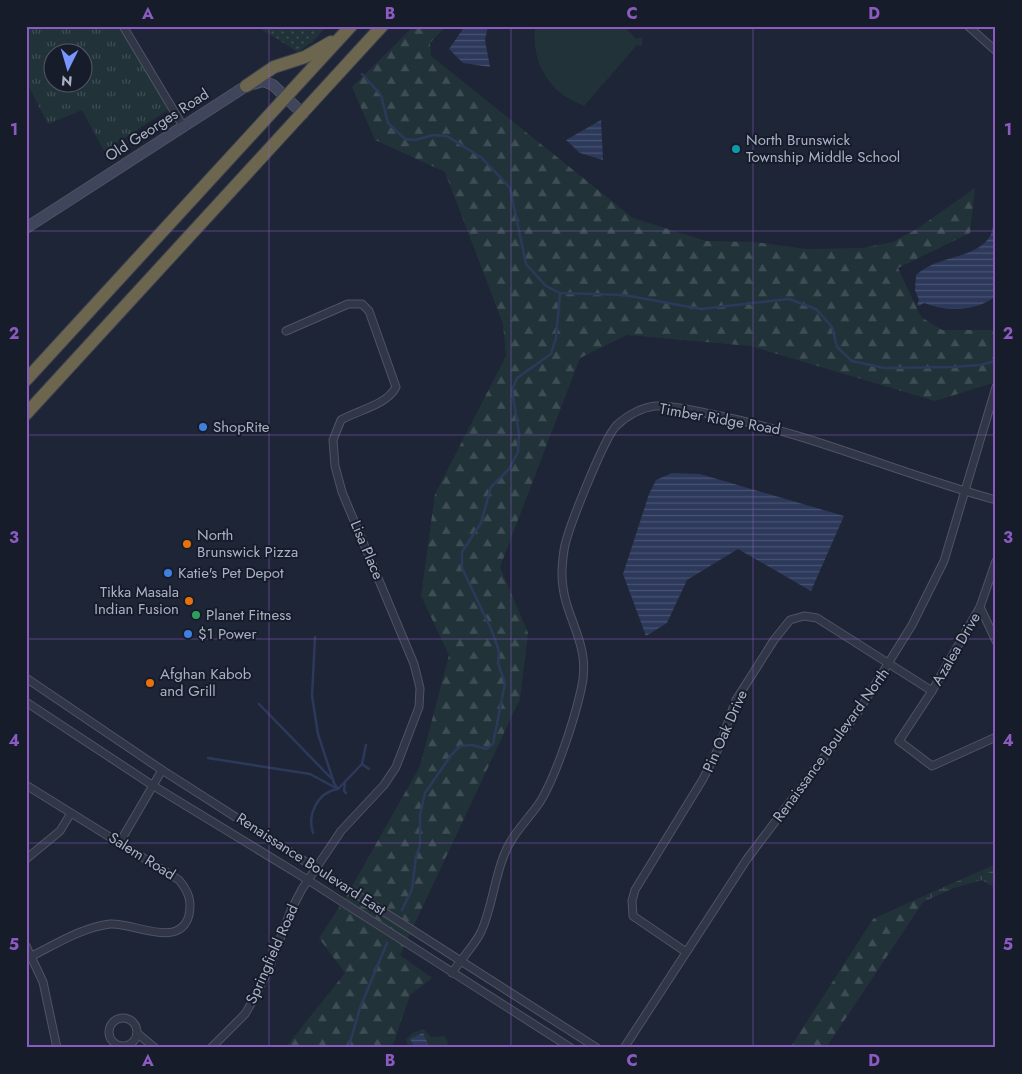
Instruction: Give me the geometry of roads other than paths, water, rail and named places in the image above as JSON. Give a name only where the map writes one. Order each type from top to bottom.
[{"type":"highway","points":[[26,380],[351,26]]},
{"type":"highway","points":[[26,414],[382,26]]},
{"type":"highway","points":[[246,86],[274,68],[305,57],[342,36]]},
{"type":"street","points":[[123,26],[183,126]]},
{"type":"street","points":[[968,26],[996,51]]},
{"type":"street","name":"Old Georges Road","points":[[26,228],[246,86],[263,82],[273,85],[303,114]]},
{"type":"street","name":"Lisa Place","points":[[286,331],[348,304],[362,304],[369,311],[396,387],[392,394],[383,400],[341,420],[333,440],[335,466],[342,492],[414,664],[420,688],[419,707],[396,768],[384,785],[341,831],[308,880]]},
{"type":"street","name":"Renaissance Boulevard North","points":[[624,1048],[747,859],[858,712],[889,665],[912,625],[944,561],[963,492],[996,388]]},
{"type":"street","name":"Timber Ridge Road","points":[[452,972],[480,933],[490,907],[503,857],[515,833],[540,802],[553,778],[581,691],[585,668],[584,648],[567,601],[562,576],[564,548],[605,443],[616,426],[637,411],[655,406],[677,408],[799,434],[963,492]]},
{"type":"street","points":[[963,492],[996,500]]},
{"type":"street","name":"Azalea Drive","points":[[996,561],[980,607],[932,691],[899,741],[932,766],[996,737]]},
{"type":"street","name":"Azalea Drive","points":[[980,607],[996,640]]},
{"type":"street","name":"Pin Oak Drive","points":[[686,952],[633,916],[632,901],[636,890],[657,853],[704,779],[719,747],[736,700],[774,640],[790,620],[804,616],[817,618],[889,665]]},
{"type":"street","name":"Azalea Drive","points":[[889,665],[932,691]]},
{"type":"street","name":"Renaissance Boulevard East","points":[[26,678],[162,770],[597,1048]]},
{"type":"street","name":"Renaissance Boulevard East","points":[[26,702],[152,785],[308,880],[571,1048]]},
{"type":"street","points":[[120,842],[162,770]]},
{"type":"street","name":"Salem Road","points":[[26,784],[179,880],[190,896],[190,907],[184,925],[177,930],[156,933],[124,925],[110,924],[69,937],[32,956]]},
{"type":"street","points":[[26,859],[60,831],[71,813]]},
{"type":"street","name":"Springfield Road","points":[[211,1048],[245,1014],[256,995],[268,971],[290,910],[308,880]]},
{"type":"street","points":[[26,946],[43,982],[57,1048]]},
{"type":"street","points":[[137,1034],[130,1045],[121,1046],[110,1038],[110,1030],[114,1022],[123,1019],[135,1025],[137,1034],[155,1048]]},
{"type":"water","points":[[465,26],[488,26],[485,40],[490,67],[463,63],[449,49]]},
{"type":"water","points":[[601,120],[603,160],[580,153],[566,140]]},
{"type":"water","points":[[996,211],[996,296],[970,308],[951,309],[924,303],[919,306],[917,305],[919,300],[915,290],[916,275],[934,264],[964,254],[982,245],[990,236]]},
{"type":"water","points":[[672,473],[700,474],[844,516],[811,591],[738,549],[687,580],[667,623],[646,636],[623,574],[649,494],[656,480]]},
{"type":"water","points":[[423,1033],[430,1048],[415,1048],[410,1039]]},
{"type":"waterway","points":[[362,74],[381,95],[388,123],[405,139],[415,140],[433,135],[447,136],[482,158],[510,188],[526,264],[546,286],[560,293],[624,295],[701,309],[789,299],[816,309],[832,327],[837,347],[852,361],[884,368],[953,367],[980,365],[996,361]]},
{"type":"waterway","points":[[402,910],[412,889],[416,857],[420,845],[420,815],[425,793],[452,754],[460,746],[472,745],[486,749],[493,744],[505,683],[498,663],[499,651],[492,631],[462,568],[462,552],[481,523],[491,487],[509,469],[518,452],[519,434],[512,390],[517,378],[551,354],[556,338],[560,293]]},
{"type":"waterway","points":[[315,637],[312,696],[318,734],[334,783],[338,789],[362,764],[369,769]]},
{"type":"waterway","points":[[259,704],[331,778]]},
{"type":"waterway","points":[[362,764],[366,745]]},
{"type":"waterway","points":[[208,758],[310,774],[336,788]]},
{"type":"waterway","points":[[345,783],[344,791],[346,793]]},
{"type":"waterway","points":[[313,833],[311,819],[315,806],[324,795],[337,789]]},
{"type":"waterway","points":[[344,1048],[349,1046],[360,1008],[387,943]]},
{"type":"place","name":"North Brunswick Township Middle School","points":[[736,149]]},
{"type":"place","name":"ShopRite","points":[[203,427]]},
{"type":"place","name":"North Brunswick Pizza","points":[[187,544]]},
{"type":"place","name":"Katie's Pet Depot","points":[[168,573]]},
{"type":"place","name":"Tikka Masala Indian Fusion","points":[[189,601]]},
{"type":"place","name":"Planet Fitness","points":[[196,615]]},
{"type":"place","name":"$1 Power","points":[[188,634]]},
{"type":"place","name":"Afghan Kabob and Grill","points":[[150,683]]}]
